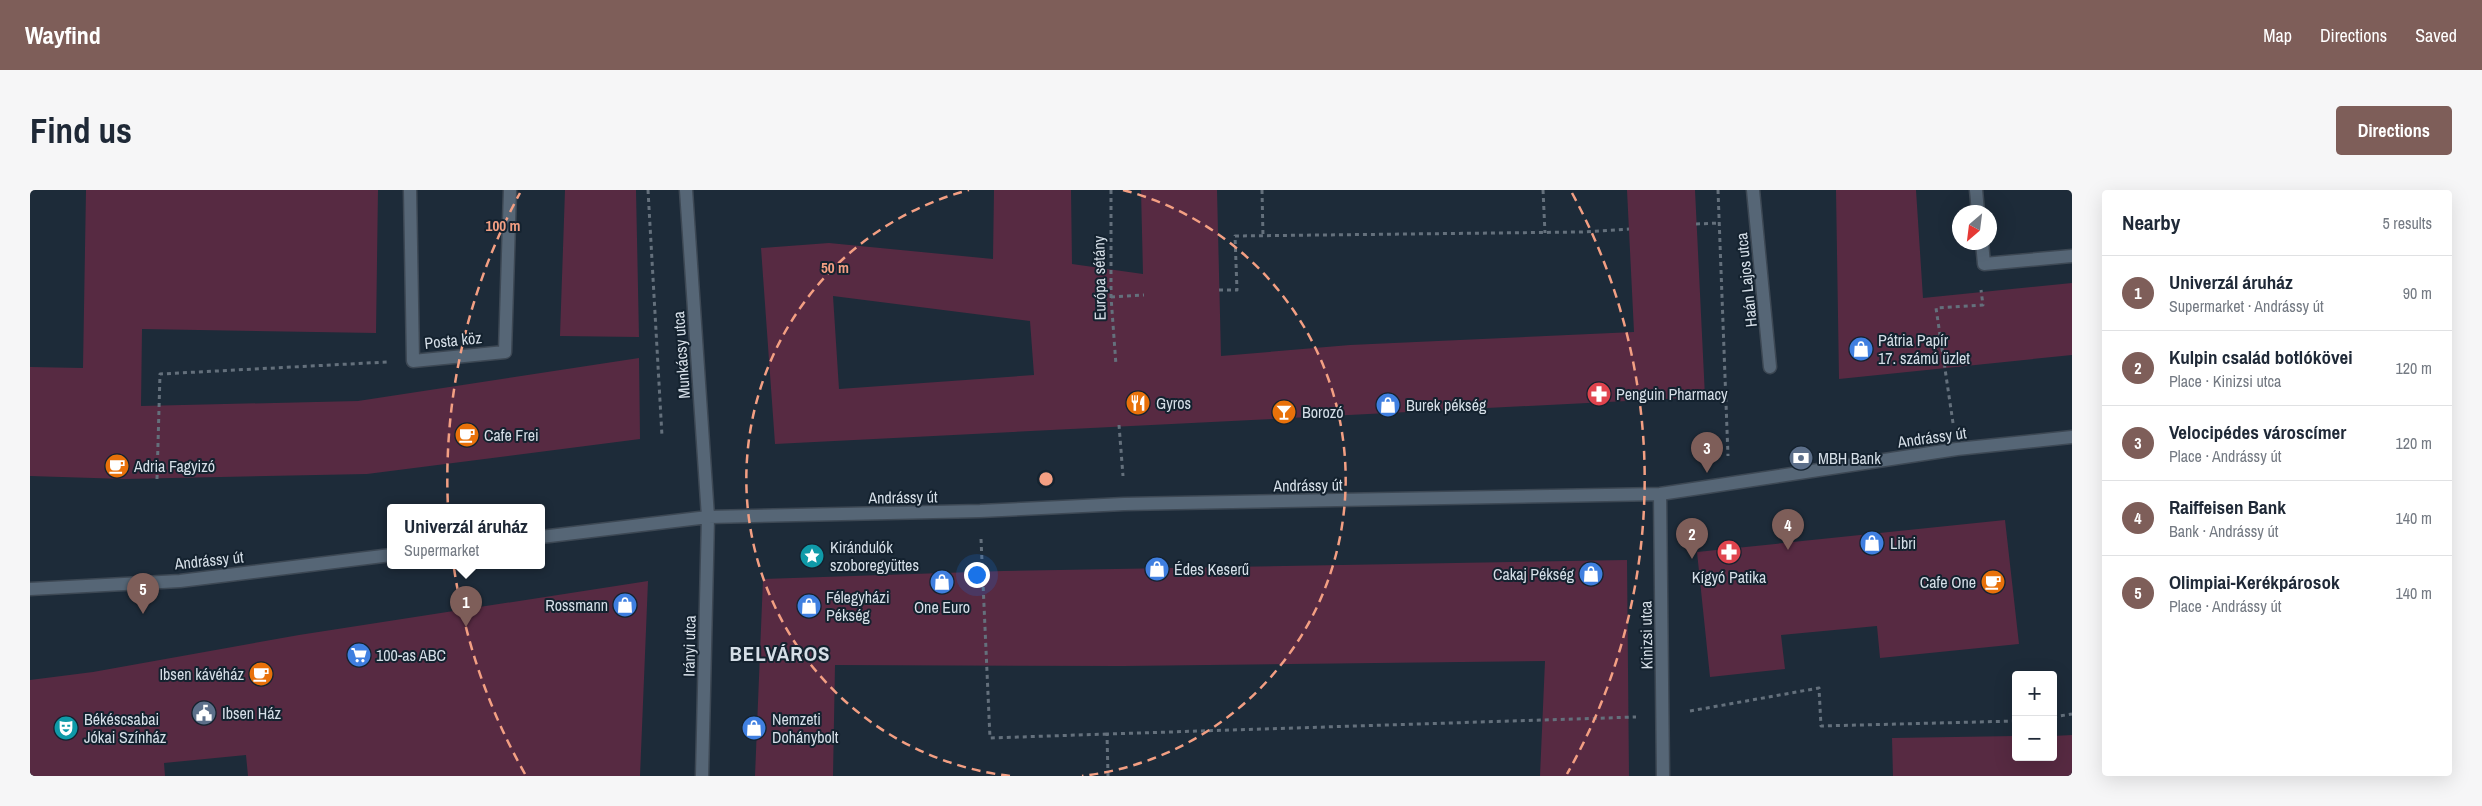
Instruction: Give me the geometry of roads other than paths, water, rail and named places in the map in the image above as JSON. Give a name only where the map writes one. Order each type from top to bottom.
[{"type":"street","name":"Posta köz","points":[[410,190],[413,361],[506,352],[510,190]]},
{"type":"street","name":"Munkácsy utca","points":[[686,190],[708,517]]},
{"type":"street","name":"Haán Lajos utca","points":[[1753,190],[1770,367]]},
{"type":"street","points":[[1976,190],[1977,205]]},
{"type":"street","points":[[1983,250],[1984,264],[2072,256]]},
{"type":"street","name":"Andrássy út","points":[[545,537],[708,517],[980,511],[1124,504],[1660,494],[1957,449],[2072,437]]},
{"type":"street","name":"Kinizsi utca","points":[[1660,494],[1664,776]]},
{"type":"street","name":"Irányi utca","points":[[702,776],[708,517]]},
{"type":"street","name":"Andrássy út","points":[[30,589],[180,580],[387,555]]},
{"type":"place","name":"Pátria Papír 17. számú üzlet","points":[[1861,349]]},
{"type":"place","name":"Penguin Pharmacy","points":[[1599,394]]},
{"type":"place","name":"Gyros","points":[[1138,403]]},
{"type":"place","name":"Burek pékség","points":[[1388,405]]},
{"type":"place","name":"Borozó","points":[[1284,412]]},
{"type":"place","name":"Cafe Frei","points":[[467,435]]},
{"type":"place","name":"MBH Bank","points":[[1801,458]]},
{"type":"place","name":"Adria Fagyizó","points":[[117,466]]},
{"type":"place","name":"Velocipédes városcímer","points":[[1707,473]]},
{"type":"place","name":"Libri","points":[[1872,543]]},
{"type":"place","name":"Raiffeisen Bank","points":[[1788,550]]},
{"type":"place","name":"Kígyó Patika","points":[[1729,552]]},
{"type":"place","name":"Kirándulók szoboregyüttes","points":[[812,556]]},
{"type":"place","name":"Kulpin család botlókövei","points":[[1692,559]]},
{"type":"place","name":"Édes Keserű","points":[[1157,569]]},
{"type":"place","name":"Cakaj Pékség","points":[[1591,574]]},
{"type":"place","name":"One Euro","points":[[942,582]]},
{"type":"place","name":"Cafe One","points":[[1993,582]]},
{"type":"place","name":"Rossmann","points":[[625,605]]},
{"type":"place","name":"Félegyházi Pékség","points":[[809,606]]},
{"type":"place","name":"Olimpiai-Kerékpárosok","points":[[143,614]]},
{"type":"place","name":"Univerzál áruház","points":[[466,627]]},
{"type":"place","name":"100-as ABC","points":[[359,655]]},
{"type":"place","name":"Ibsen kávéház","points":[[261,674]]},
{"type":"place","name":"Ibsen Ház","points":[[204,713]]},
{"type":"place","name":"Békéscsabai Jókai Színház","points":[[66,728]]},
{"type":"place","name":"Nemzeti Dohánybolt","points":[[754,728]]},
{"type":"district","name":"BELVÁROS","points":[[780,653]]}]
